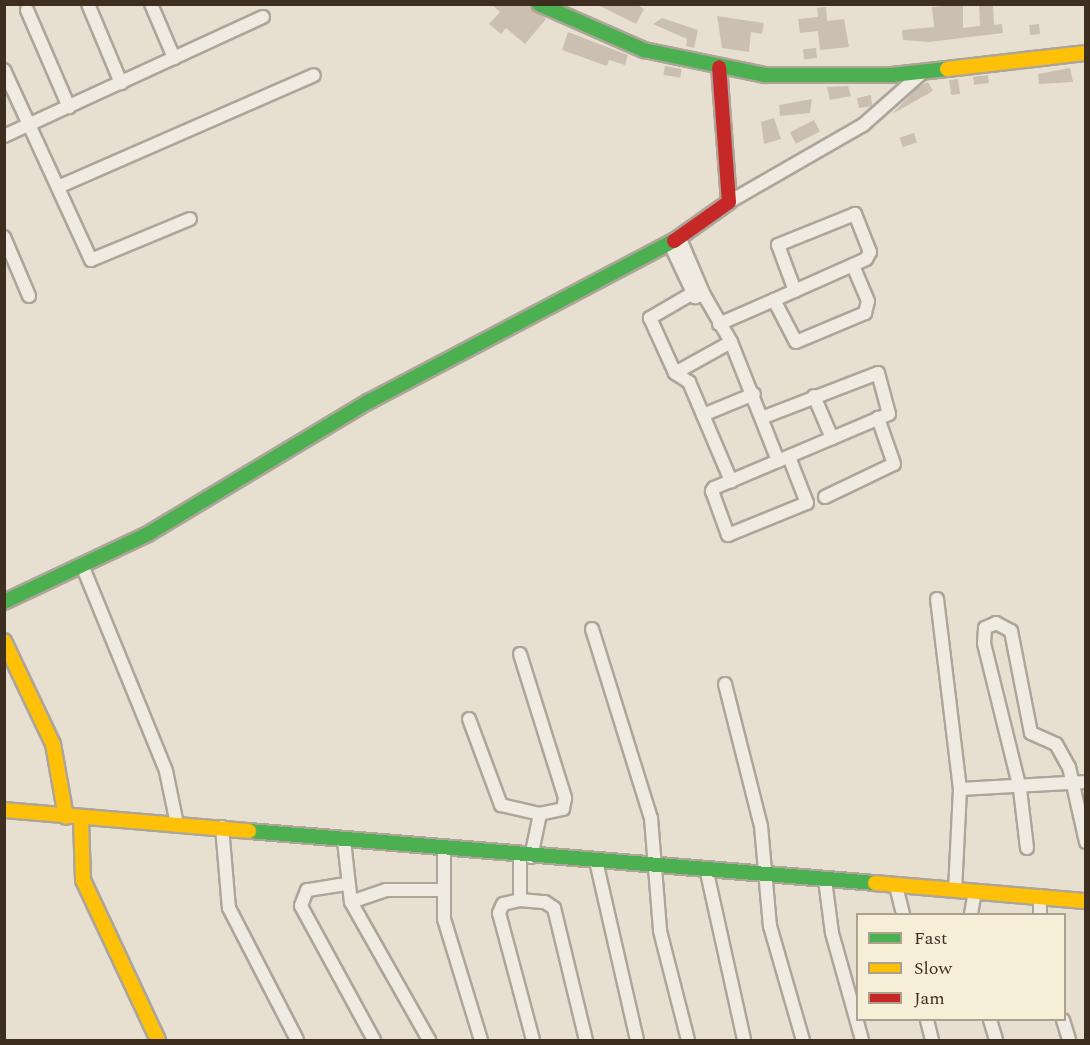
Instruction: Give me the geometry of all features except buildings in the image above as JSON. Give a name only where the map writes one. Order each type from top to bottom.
[{"type":"main road","points":[[539,4],[615,40],[719,67],[788,76],[924,71],[1086,53]]},
{"type":"main road","points":[[4,602],[148,534],[368,402],[675,242],[729,202],[719,67]]},
{"type":"main road","points":[[4,641],[53,744],[66,817]]},
{"type":"main road","points":[[4,810],[81,819],[222,827],[344,841],[526,857],[706,868],[767,876],[1086,901]]},
{"type":"main road","points":[[81,819],[83,879],[158,1041]]},
{"type":"street","points":[[88,4],[121,83]]},
{"type":"street","points":[[151,4],[174,58]]},
{"type":"street","points":[[27,10],[69,107]]},
{"type":"street","points":[[4,136],[263,17]]},
{"type":"street","points":[[4,70],[93,261],[190,219]]},
{"type":"street","points":[[729,202],[863,125],[924,71]]},
{"type":"street","points":[[58,187],[314,75]]},
{"type":"street","points":[[719,324],[795,291],[853,265],[870,252],[851,213],[778,245],[795,291]]},
{"type":"street","points":[[4,237],[29,296]]},
{"type":"street","points":[[675,242],[699,294],[731,342],[764,417],[763,428],[783,459],[807,503],[732,537],[711,494],[731,481],[783,459],[878,418],[891,410],[876,372],[764,417]]},
{"type":"street","points":[[774,300],[796,342],[865,313],[868,301],[853,265]]},
{"type":"street","points":[[699,294],[650,318],[675,373],[689,382],[731,481]]},
{"type":"street","points":[[675,373],[731,342]]},
{"type":"street","points":[[703,415],[754,394]]},
{"type":"street","points":[[814,396],[832,438]]},
{"type":"street","points":[[825,497],[894,464],[878,418]]},
{"type":"street","points":[[82,565],[166,771],[177,824]]},
{"type":"street","points":[[937,599],[960,789],[955,890]]},
{"type":"street","points":[[1027,848],[1020,789],[984,643],[985,628],[996,623],[1011,631],[1031,733],[1056,744],[1079,783],[1086,842]]},
{"type":"street","points":[[592,629],[651,819],[660,931],[688,1041]]},
{"type":"street","points":[[469,719],[501,805],[540,813],[563,809],[565,798],[520,654]]},
{"type":"street","points":[[725,684],[761,826],[770,926],[803,1041]]},
{"type":"street","points":[[960,789],[1020,789],[1079,783]]},
{"type":"street","points":[[520,900],[526,857],[540,813]]},
{"type":"street","points":[[222,827],[229,908],[297,1041]]},
{"type":"street","points":[[344,841],[345,884],[351,902],[429,1041]]},
{"type":"street","points":[[444,848],[441,890],[444,919],[481,1041]]},
{"type":"street","points":[[596,861],[638,1041]]},
{"type":"street","points":[[706,868],[744,1041]]},
{"type":"street","points":[[825,880],[832,933],[856,1019]]},
{"type":"street","points":[[345,884],[308,890],[301,906],[374,1041]]},
{"type":"street","points":[[897,886],[903,913]]},
{"type":"street","points":[[351,902],[386,890],[441,890]]},
{"type":"street","points":[[970,913],[975,891]]},
{"type":"street","points":[[1040,896],[1040,913]]},
{"type":"street","points":[[533,1041],[499,913],[503,904],[520,900],[545,902],[554,908],[586,1041]]},
{"type":"street","points":[[856,1021],[862,1041]]},
{"type":"street","points":[[927,1021],[932,1041]]},
{"type":"street","points":[[990,1021],[996,1041]]},
{"type":"street","points":[[1064,1021],[1069,1041]]},
{"type":"traffic: fast","points":[[539,4],[644,50],[765,75],[892,75],[947,69]]},
{"type":"traffic: fast","points":[[4,602],[148,534],[368,402],[674,241]]},
{"type":"traffic: fast","points":[[249,831],[875,883]]},
{"type":"traffic: slow","points":[[947,69],[1086,53]]},
{"type":"traffic: slow","points":[[4,641],[53,744],[66,817]]},
{"type":"traffic: slow","points":[[4,810],[249,831]]},
{"type":"traffic: slow","points":[[81,819],[83,880],[158,1040]]},
{"type":"traffic: slow","points":[[875,883],[1086,901]]},
{"type":"traffic: jam","points":[[674,241],[729,202],[719,67]]}]
